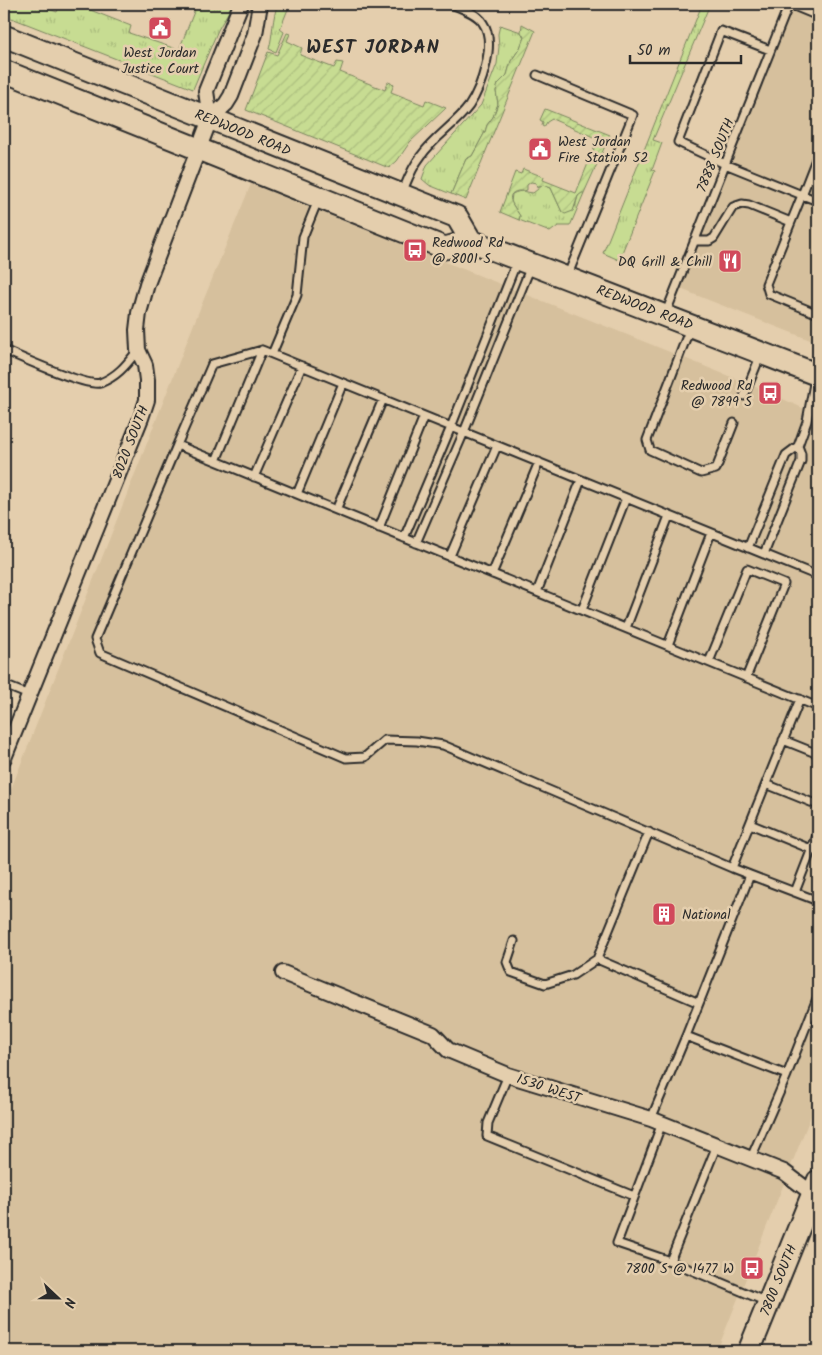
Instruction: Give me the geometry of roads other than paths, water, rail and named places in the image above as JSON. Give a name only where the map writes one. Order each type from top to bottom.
[{"type":"main road","name":"REDWOOD ROAD","points":[[4,36],[457,217],[471,241],[762,353],[817,372]]},
{"type":"main road","points":[[4,71],[445,248],[471,241]]},
{"type":"main road","name":"7800 SOUTH","points":[[749,1351],[817,1191]]},
{"type":"street","points":[[210,118],[206,91],[241,4]]},
{"type":"street","points":[[210,118],[226,104],[231,96],[255,34],[260,4]]},
{"type":"street","name":"8020 SOUTH","points":[[4,758],[147,400],[145,365],[138,350],[137,330],[140,312],[147,284],[210,118]]},
{"type":"street","name":"1530 WEST","points":[[283,973],[432,1034],[448,1050],[508,1075],[656,1121],[784,1172],[817,1191]]},
{"type":"lane","points":[[402,195],[420,156],[469,106],[483,78],[488,54],[488,38],[484,23],[478,17],[451,4]]},
{"type":"lane","points":[[789,4],[818,16]]},
{"type":"lane","name":"7888 SOUTH","points":[[664,315],[789,4]]},
{"type":"lane","points":[[770,50],[721,31],[678,142],[725,164],[818,201]]},
{"type":"lane","points":[[536,75],[633,115],[567,277]]},
{"type":"lane","points":[[818,154],[766,284],[769,294],[818,314]]},
{"type":"lane","points":[[272,354],[297,295],[304,237],[319,197]]},
{"type":"lane","points":[[694,240],[709,241],[714,238],[733,206],[742,204],[791,222]]},
{"type":"lane","points":[[404,538],[525,261]]},
{"type":"lane","points":[[416,543],[464,432],[525,261]]},
{"type":"lane","points":[[691,325],[647,440],[650,450],[701,473],[716,468],[734,423]]},
{"type":"lane","points":[[4,350],[78,380],[98,384],[121,371],[138,350]]},
{"type":"lane","points":[[216,461],[262,350]]},
{"type":"lane","points":[[818,576],[262,350],[212,364],[96,640],[100,653],[346,758],[366,758],[386,740],[417,741],[443,745],[732,868],[818,901]]},
{"type":"lane","points":[[744,396],[762,353]]},
{"type":"lane","points":[[254,477],[302,366]]},
{"type":"lane","points":[[748,548],[786,455],[798,446],[807,420],[817,372]]},
{"type":"lane","points":[[297,494],[343,383]]},
{"type":"lane","points":[[336,510],[383,399]]},
{"type":"lane","points":[[378,528],[424,416]]},
{"type":"lane","points":[[177,445],[818,707]]},
{"type":"lane","points":[[450,556],[497,446]]},
{"type":"lane","points":[[764,554],[800,461],[801,454],[798,446]]},
{"type":"lane","points":[[492,574],[539,462]]},
{"type":"lane","points":[[537,592],[581,480]]},
{"type":"lane","points":[[582,610],[626,498]]},
{"type":"lane","points":[[626,628],[669,516]]},
{"type":"lane","points":[[668,646],[711,533]]},
{"type":"lane","points":[[709,662],[747,569],[784,584],[746,678]]},
{"type":"lane","points":[[4,685],[29,695]]},
{"type":"lane","points":[[732,868],[800,699]]},
{"type":"lane","points":[[784,740],[818,754]]},
{"type":"lane","points":[[766,784],[818,805]]},
{"type":"lane","points":[[750,824],[815,851]]},
{"type":"lane","points":[[514,941],[506,962],[511,972],[545,984],[573,975],[597,959],[649,832]]},
{"type":"lane","points":[[795,892],[815,851],[818,833]]},
{"type":"lane","points":[[750,875],[686,1036],[656,1121],[634,1196],[616,1243],[670,1261],[769,1303]]},
{"type":"lane","points":[[597,959],[699,1003]]},
{"type":"lane","points":[[751,1158],[787,1076],[818,996]]},
{"type":"lane","points":[[686,1036],[787,1076]]},
{"type":"lane","points":[[508,1075],[488,1123],[487,1136],[634,1196]]},
{"type":"lane","points":[[670,1261],[717,1145]]},
{"type":"place","name":"West Jordan Justice Court","points":[[160,28]]},
{"type":"place","name":"West Jordan Fire Station 52","points":[[540,149]]},
{"type":"place","name":"Redwood Rd @ 8001 S","points":[[415,250]]},
{"type":"place","name":"DQ Grill & Chill","points":[[730,261]]},
{"type":"place","name":"Redwood Rd @ 7899 S","points":[[770,393]]},
{"type":"place","name":"National","points":[[664,914]]},
{"type":"place","name":"7800 S @ 1477 W","points":[[752,1268]]},
{"type":"district","name":"WEST JORDAN","points":[[373,46]]}]
